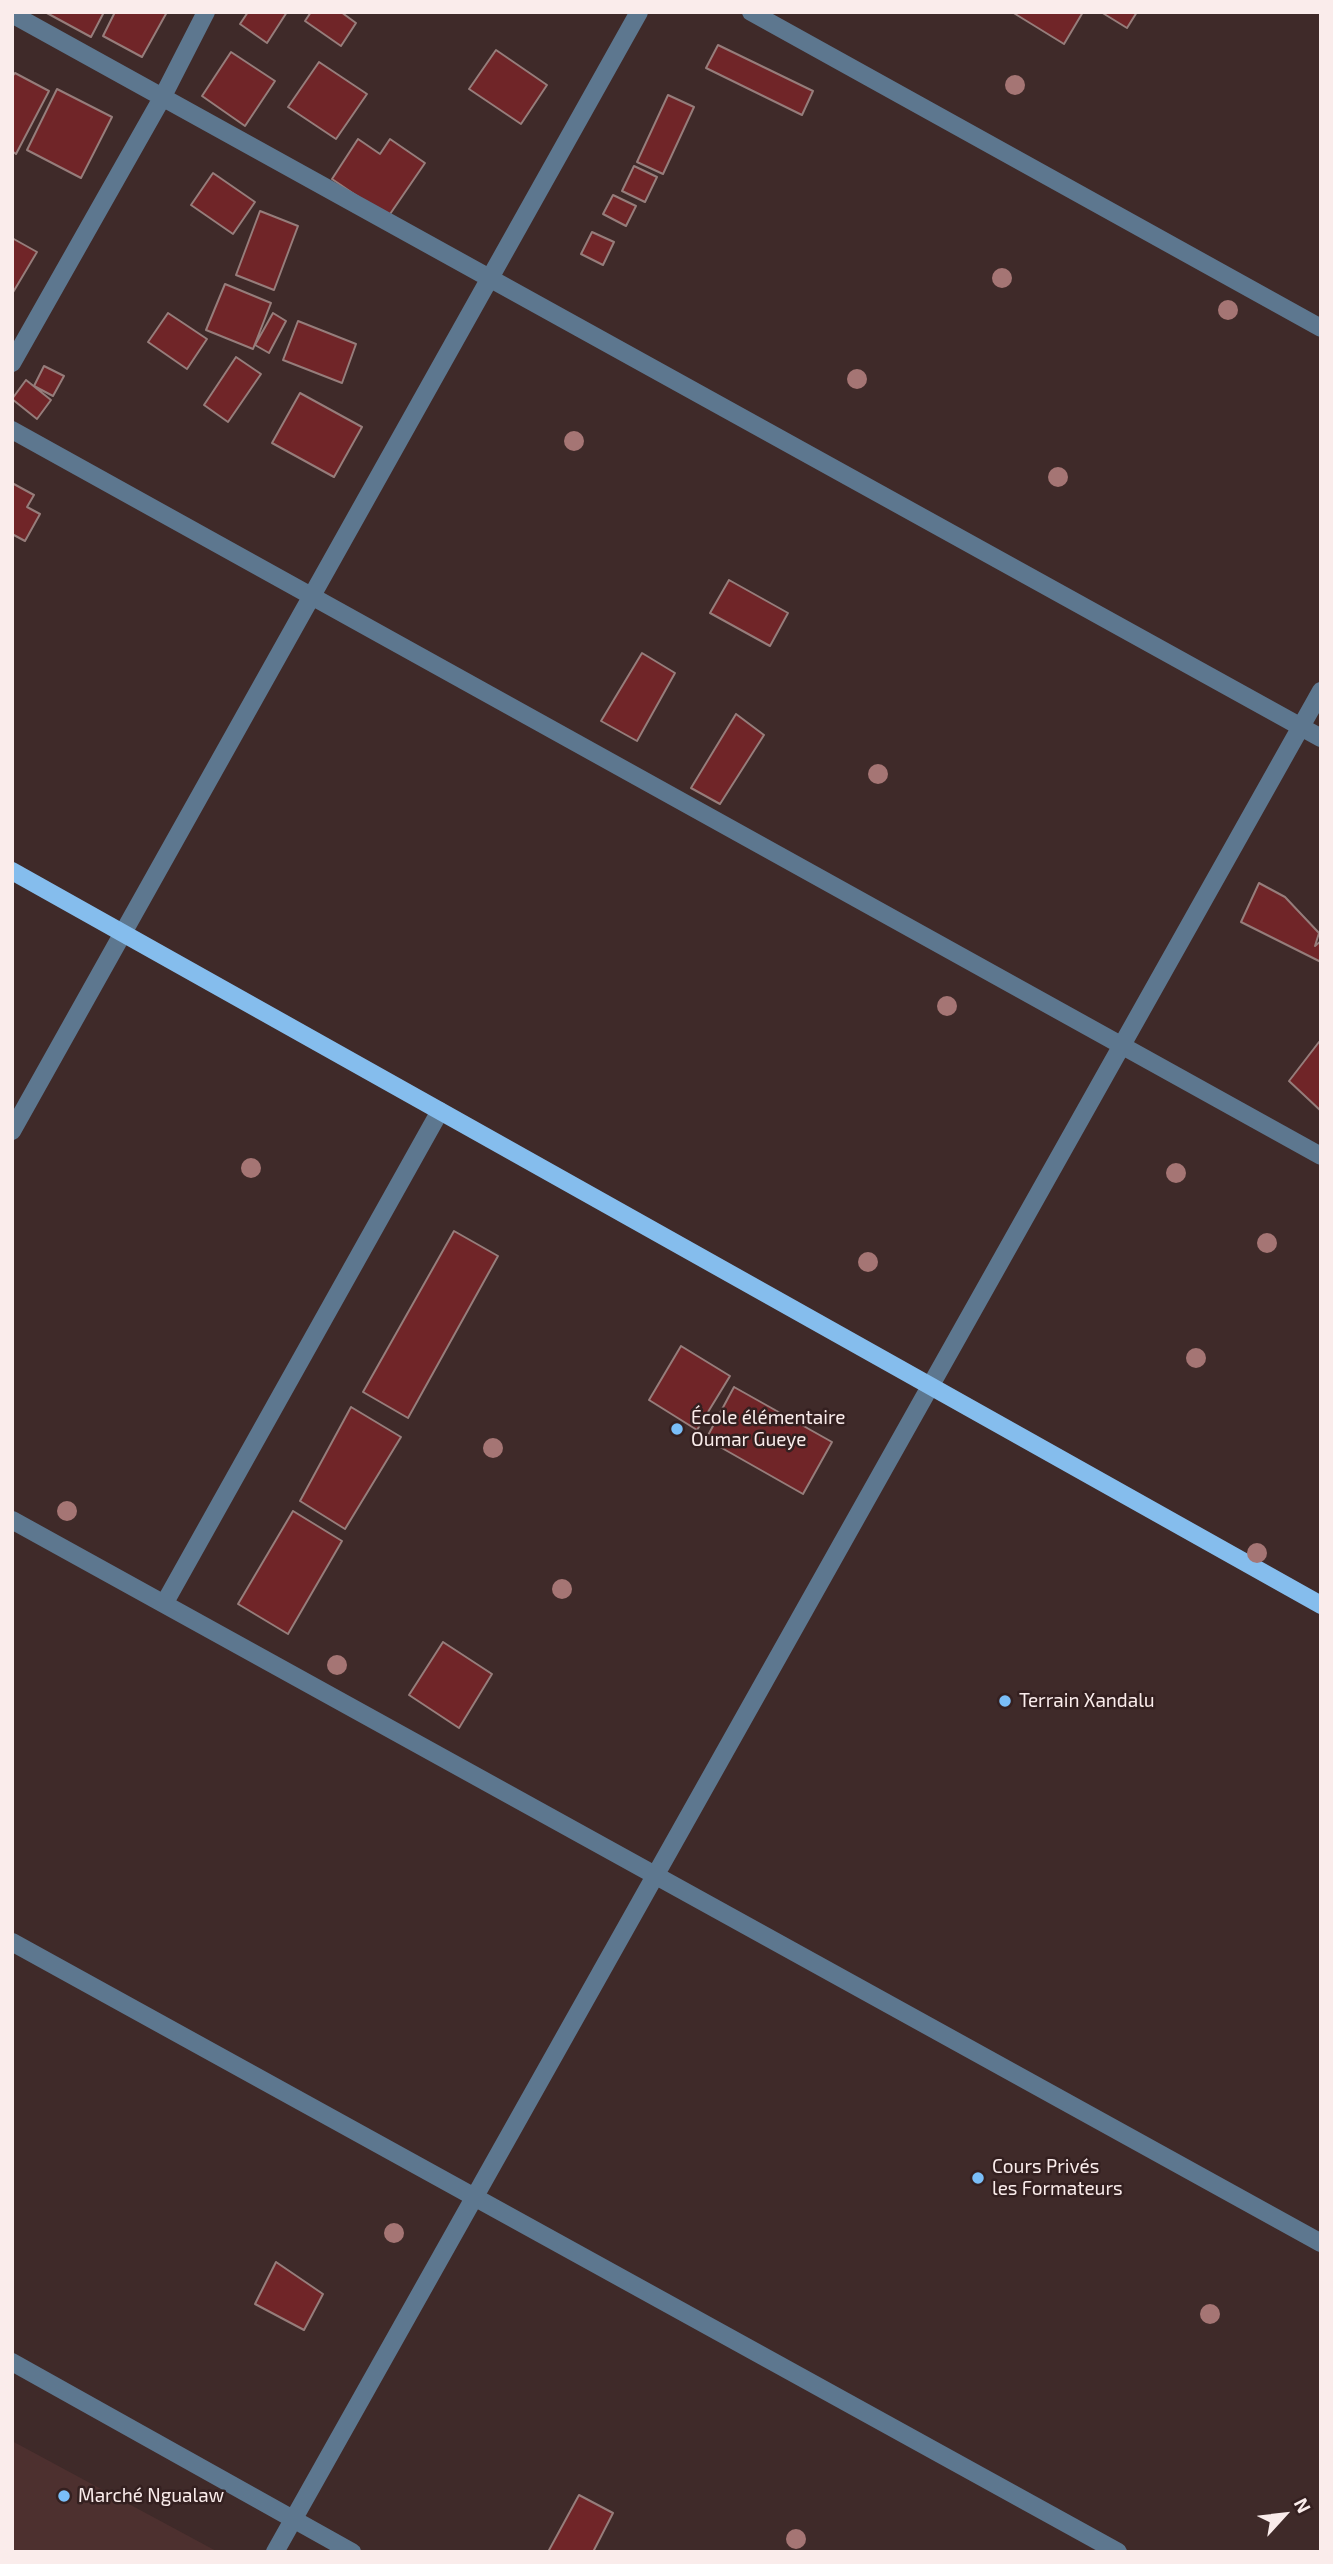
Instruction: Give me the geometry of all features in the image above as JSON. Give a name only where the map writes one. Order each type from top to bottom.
[{"type":"main road","points":[[12,871],[1321,1605]]},
{"type":"street","points":[[12,363],[162,98],[206,12]]},
{"type":"street","points":[[12,1131],[639,12]]},
{"type":"street","points":[[751,12],[1321,328]]},
{"type":"street","points":[[12,14],[1321,737]]},
{"type":"street","points":[[12,430],[1321,1156]]},
{"type":"street","points":[[275,2552],[1321,691]]},
{"type":"street","points":[[164,1604],[440,1111]]},
{"type":"street","points":[[12,1520],[1321,2243]]},
{"type":"street","points":[[12,1942],[1118,2552]]},
{"type":"street","points":[[12,2362],[352,2552]]},
{"type":"shaded area","name":"Marché Ngualaw","points":[[12,2441],[218,2552],[12,2552]]},
{"type":"building","points":[[45,12],[104,12],[91,37]]},
{"type":"building","points":[[115,12],[167,12],[142,57],[103,36]]},
{"type":"building","points":[[248,12],[287,12],[267,43],[240,24]]},
{"type":"building","points":[[311,12],[341,12],[356,23],[341,46],[305,21]]},
{"type":"building","points":[[1012,12],[1083,12],[1064,44]]},
{"type":"building","points":[[1101,12],[1137,12],[1127,28]]},
{"type":"building","points":[[718,45],[813,91],[802,115],[706,68]]},
{"type":"building","points":[[496,50],[547,85],[521,124],[469,89]]},
{"type":"building","points":[[231,52],[275,81],[245,126],[202,96]]},
{"type":"building","points":[[319,62],[367,94],[336,139],[288,107]]},
{"type":"building","points":[[15,73],[49,91],[16,154],[12,151],[12,77]]},
{"type":"building","points":[[57,89],[112,117],[81,178],[27,150]]},
{"type":"building","points":[[668,95],[694,107],[663,174],[637,162]]},
{"type":"building","points":[[358,139],[380,154],[390,139],[425,163],[388,217],[332,179]]},
{"type":"building","points":[[634,166],[657,177],[645,202],[622,191]]},
{"type":"building","points":[[213,173],[255,202],[233,234],[191,205]]},
{"type":"building","points":[[613,195],[636,206],[626,226],[603,214]]},
{"type":"building","points":[[260,211],[298,226],[274,290],[236,275]]},
{"type":"building","points":[[592,232],[614,242],[603,265],[581,254]]},
{"type":"building","points":[[12,238],[37,252],[12,294]]},
{"type":"building","points":[[225,284],[271,303],[253,349],[206,330]]},
{"type":"building","points":[[168,313],[207,339],[187,369],[148,342]]},
{"type":"building","points":[[273,313],[286,321],[269,353],[255,345]]},
{"type":"building","points":[[298,321],[356,344],[342,383],[283,360]]},
{"type":"building","points":[[236,357],[261,374],[228,422],[204,405]]},
{"type":"building","points":[[44,366],[64,376],[53,396],[34,386]]},
{"type":"building","points":[[26,380],[51,400],[37,419],[12,399]]},
{"type":"building","points":[[300,393],[362,427],[334,477],[272,443]]},
{"type":"building","points":[[12,483],[34,495],[27,507],[40,514],[25,541],[12,534]]},
{"type":"building","points":[[729,580],[788,613],[770,646],[710,613]]},
{"type":"building","points":[[642,653],[675,673],[637,741],[601,721]]},
{"type":"building","points":[[736,714],[764,735],[720,804],[691,788]]},
{"type":"building","points":[[1259,883],[1285,897],[1319,933],[1315,946],[1321,941],[1321,962],[1241,922]]},
{"type":"building","points":[[1319,1042],[1321,1043],[1321,1111],[1289,1081]]},
{"type":"building","points":[[454,1231],[498,1256],[408,1418],[363,1392]]},
{"type":"building","points":[[681,1346],[730,1376],[697,1430],[649,1400]]},
{"type":"building","points":[[734,1387],[832,1442],[803,1494],[706,1439]]},
{"type":"building","points":[[351,1407],[401,1437],[345,1529],[300,1501]]},
{"type":"building","points":[[293,1511],[342,1541],[288,1634],[238,1604]]},
{"type":"building","points":[[443,1642],[492,1674],[459,1728],[409,1695]]},
{"type":"building","points":[[276,2262],[323,2294],[304,2330],[255,2304]]},
{"type":"building","points":[[579,2495],[613,2513],[593,2552],[548,2552]]},
{"type":"place","name":"École élémentaire Oumar Gueye","points":[[677,1429]]},
{"type":"place","name":"Terrain Xandalu","points":[[1005,1701]]},
{"type":"place","name":"Cours Privés les Formateurs","points":[[978,2178]]},
{"type":"place","name":"Marché Ngualaw","points":[[64,2496]]}]
